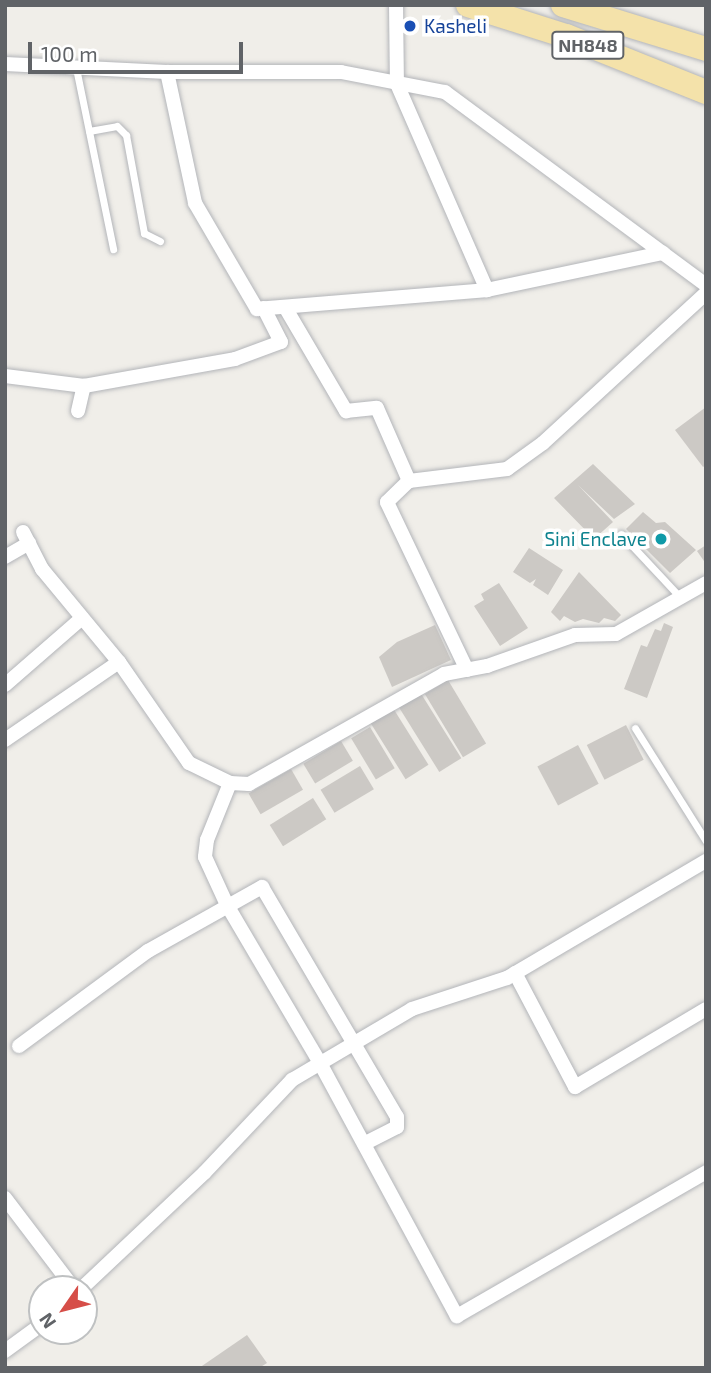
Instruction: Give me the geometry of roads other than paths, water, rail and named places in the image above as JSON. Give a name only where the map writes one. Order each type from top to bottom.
[{"type":"highway","name":"NH848","points":[[468,5],[566,36],[706,92]]},
{"type":"highway","name":"NH848","points":[[563,5],[706,50]]},
{"type":"street","points":[[396,5],[397,84],[487,290]]},
{"type":"street","points":[[5,64],[167,72],[341,72],[445,92],[706,285]]},
{"type":"street","points":[[167,72],[195,203],[257,309],[487,290],[663,253]]},
{"type":"street","points":[[467,670],[387,502],[408,481],[508,469],[543,443],[706,293]]},
{"type":"street","points":[[285,307],[346,411],[377,408],[408,481]]},
{"type":"street","points":[[5,376],[84,386],[235,359],[281,342],[264,308]]},
{"type":"street","points":[[78,411],[84,386]]},
{"type":"street","points":[[5,557],[26,538],[42,569],[119,662],[189,763],[230,783],[249,784],[396,698],[444,674],[467,670],[575,635],[616,634],[706,583]]},
{"type":"street","points":[[5,685],[82,618]]},
{"type":"street","points":[[5,740],[119,662]]},
{"type":"street","points":[[230,783],[207,840],[205,857],[227,905],[320,1063],[457,1316],[706,1172]]},
{"type":"street","points":[[95,1275],[205,1172],[292,1080],[412,1009],[480,990],[515,973],[706,860]]},
{"type":"street","points":[[19,1046],[148,951],[262,887],[397,1117],[397,1127],[365,1144]]},
{"type":"street","points":[[515,973],[575,1087],[706,1009]]},
{"type":"street","points":[[5,1198],[63,1275]]},
{"type":"street","points":[[5,1351],[28,1334]]},
{"type":"lane","points":[[76,68],[113,249]]},
{"type":"lane","points":[[89,131],[117,126],[126,135],[144,233],[160,241]]},
{"type":"lane","points":[[621,534],[681,599]]},
{"type":"lane","points":[[635,729],[706,841]]},
{"type":"place","name":"Kasheli","points":[[410,26]]},
{"type":"place","name":"Sini Enclave","points":[[661,539]]}]
